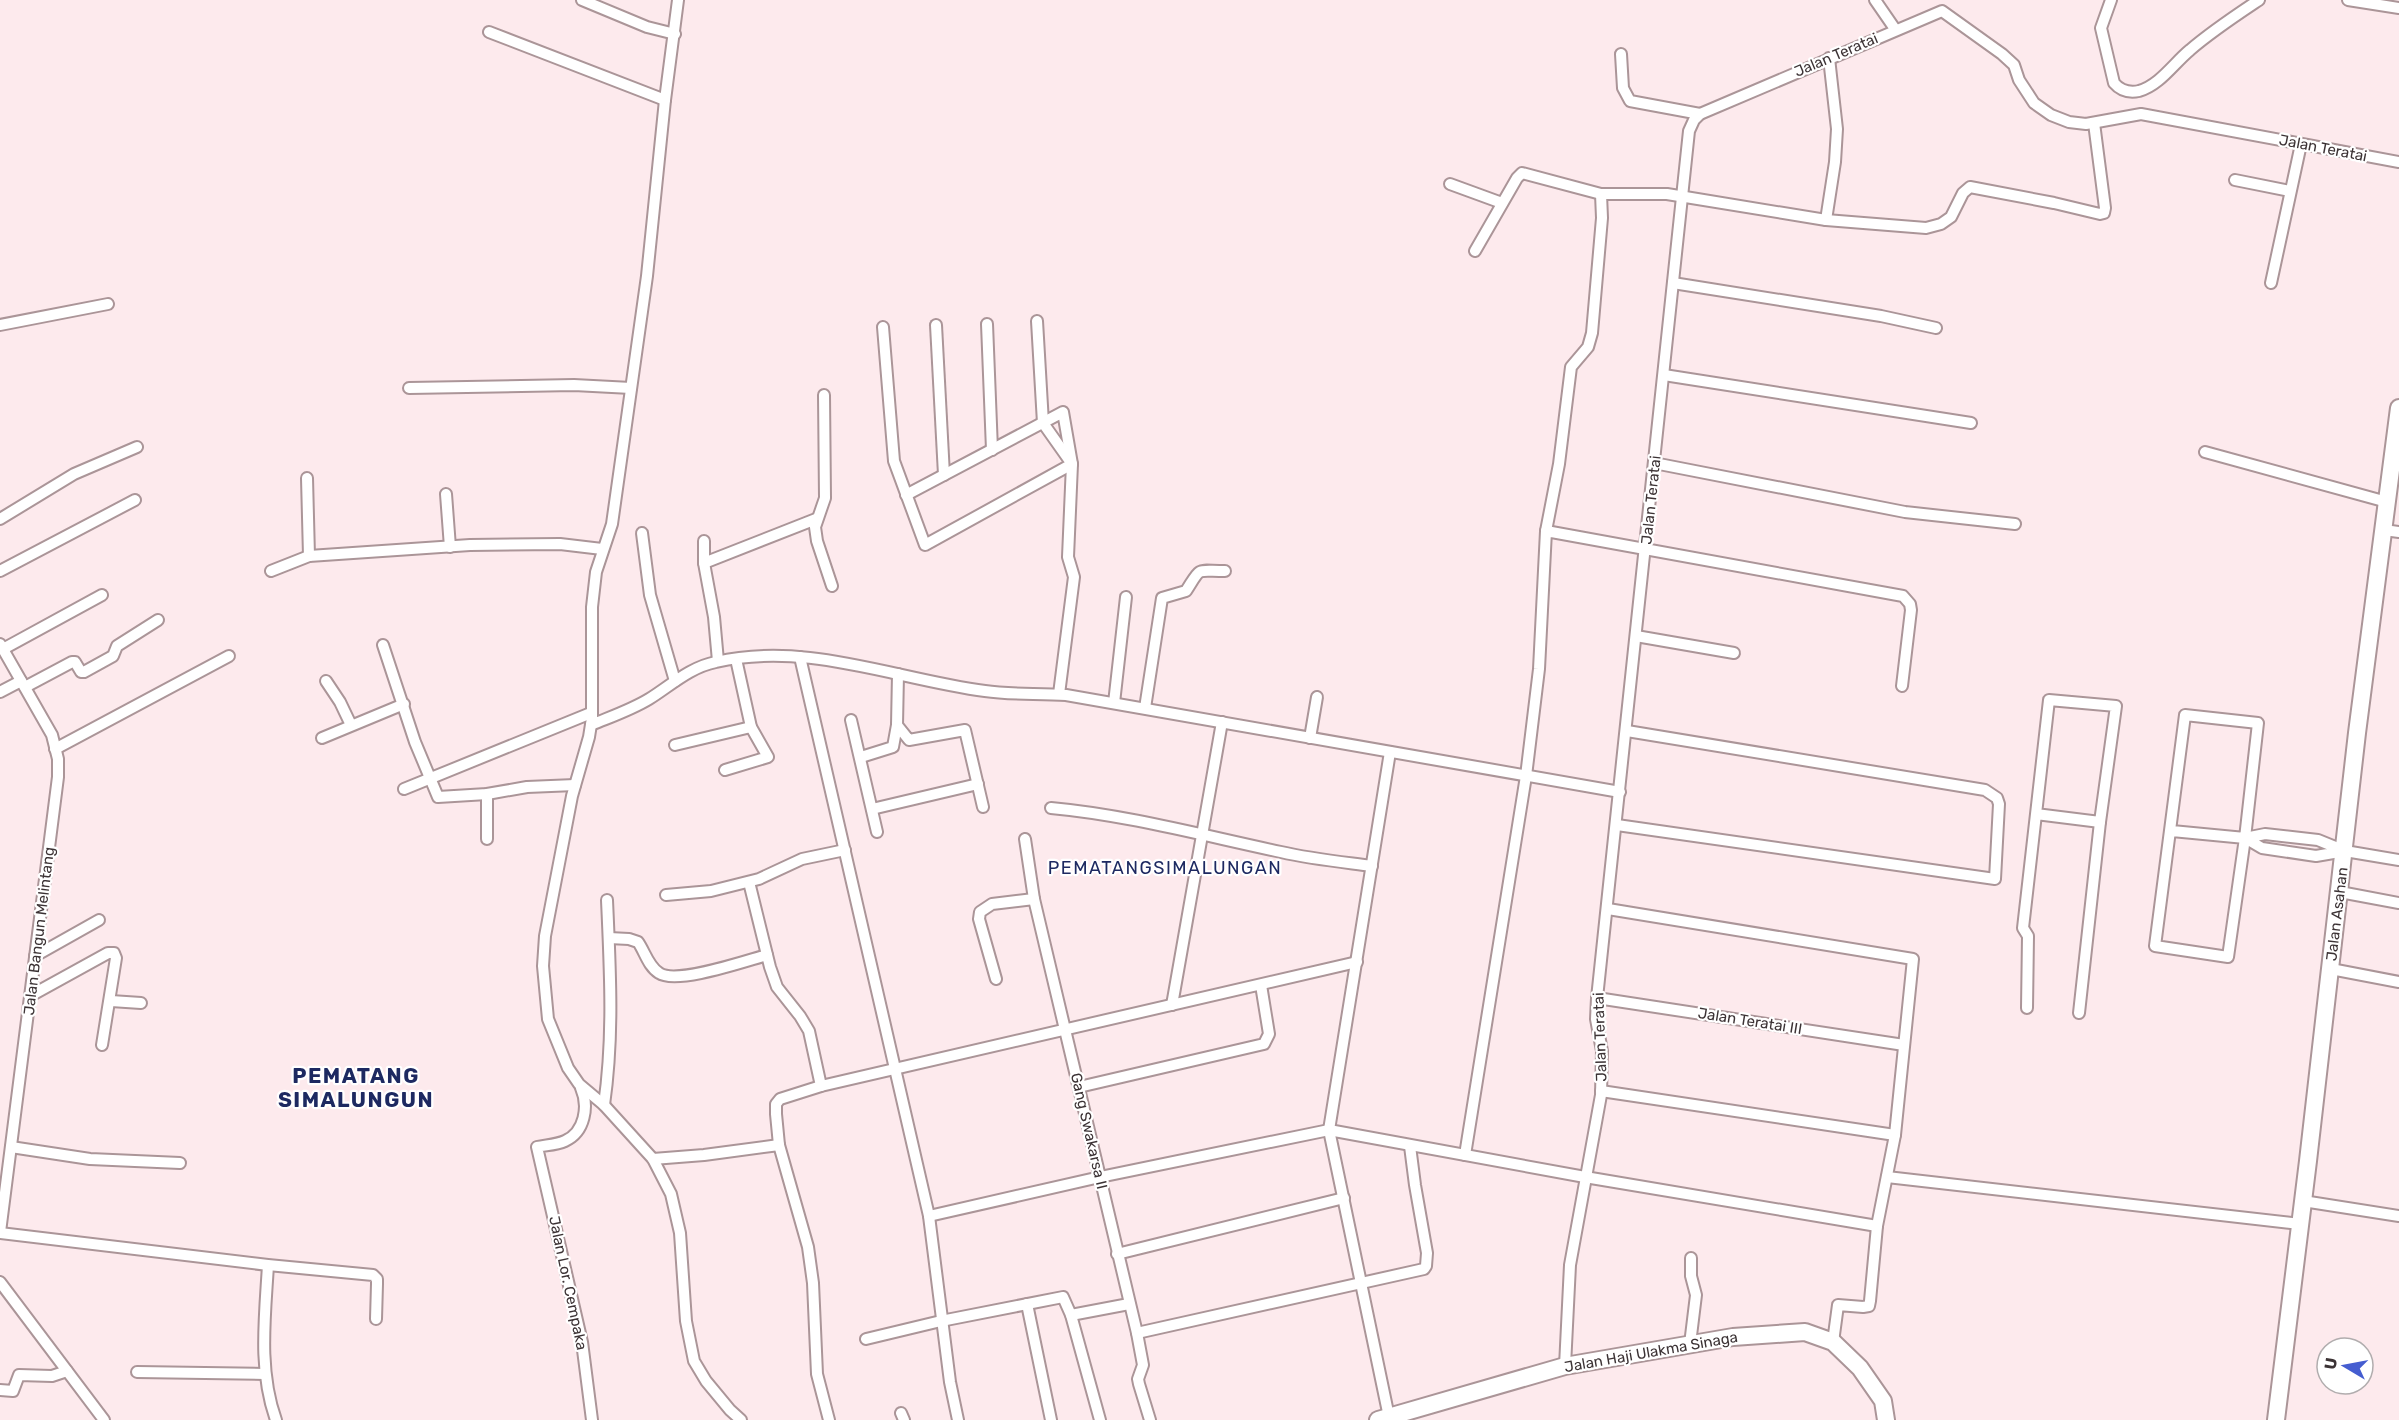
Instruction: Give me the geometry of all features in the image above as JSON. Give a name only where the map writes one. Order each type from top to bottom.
[{"type":"main road","name":"Jalan Asahan","points":[[2276,1420],[2344,851],[2391,531],[2387,502],[2399,412]]},
{"type":"main road","name":"Jalan Haji Ulakma Sinaga","points":[[1383,1418],[1422,1414],[1565,1366],[1690,1344],[1805,1332],[1833,1342],[1860,1368],[1883,1401],[1886,1420]]},
{"type":"street","points":[[582,0],[647,27],[675,34]]},
{"type":"street","points":[[678,0],[647,276],[612,524],[596,572],[592,607],[591,719],[575,785],[545,936],[543,966],[549,1019],[568,1068],[579,1084],[604,1105],[653,1159],[670,1194],[680,1233],[689,1341],[694,1360],[706,1381],[741,1420]]},
{"type":"street","points":[[1875,0],[1895,29]]},
{"type":"street","points":[[1475,251],[1522,173],[1601,194],[1682,196],[1826,220],[1926,228],[1941,224],[1951,217],[1963,193],[1970,187],[2104,213],[2094,123],[2069,122],[2051,115],[2034,103],[2019,80],[2014,65],[1993,47],[1942,11],[1945,0]]},
{"type":"street","points":[[2111,0],[2101,28],[2114,83],[2119,89],[2139,91],[2164,76],[2188,51],[2259,0]]},
{"type":"street","points":[[2348,0],[2399,8]]},
{"type":"street","name":"Jalan Teratai","points":[[1565,1366],[1569,1275],[1601,1091],[1602,1052],[1596,1019],[1597,998],[1689,131],[1700,114],[1895,29],[1942,11]]},
{"type":"street","points":[[489,32],[665,100]]},
{"type":"street","points":[[1622,54],[1623,88],[1630,101],[1700,114]]},
{"type":"street","points":[[1826,220],[1835,162],[1837,129],[1835,95],[1829,58]]},
{"type":"street","name":"Jalan Teratai","points":[[2094,123],[2141,114],[2399,162]]},
{"type":"street","points":[[2271,283],[2301,144]]},
{"type":"street","points":[[2235,180],[2290,191]]},
{"type":"street","points":[[1450,184],[1502,203]]},
{"type":"street","points":[[1465,1155],[1526,776],[1539,669],[1546,531],[1571,367],[1588,347],[1592,333],[1602,218],[1601,194]]},
{"type":"street","points":[[1673,283],[1881,316],[1936,328]]},
{"type":"street","points":[[0,325],[108,304]]},
{"type":"street","points":[[1037,321],[1043,423],[1072,464]]},
{"type":"street","points":[[987,324],[992,450]]},
{"type":"street","points":[[936,325],[944,475]]},
{"type":"street","points":[[883,327],[894,461],[925,545],[1072,464]]},
{"type":"street","points":[[1664,375],[1971,423]]},
{"type":"street","points":[[409,388],[574,385],[631,388]]},
{"type":"street","points":[[824,395],[825,498],[816,519],[815,534],[832,586]]},
{"type":"street","points":[[906,495],[1063,412],[1072,464],[1068,557],[1074,578],[1059,694]]},
{"type":"street","points":[[0,519],[74,474],[137,447]]},
{"type":"street","points":[[2205,452],[2387,502]]},
{"type":"street","points":[[1654,463],[1905,512],[2015,524]]},
{"type":"street","points":[[307,478],[309,556]]},
{"type":"street","points":[[446,494],[450,547]]},
{"type":"street","points":[[0,571],[135,500]]},
{"type":"street","points":[[704,563],[816,519]]},
{"type":"street","points":[[1546,531],[1903,596],[1910,604],[1911,610],[1902,686]]},
{"type":"street","points":[[642,533],[650,595],[675,681]]},
{"type":"street","points":[[704,541],[704,563],[714,617],[718,661]]},
{"type":"street","points":[[271,571],[309,556],[538,543],[602,549]]},
{"type":"street","points":[[1144,708],[1162,598],[1186,591],[1194,576],[1200,571],[1225,571]]},
{"type":"street","points":[[2,646],[102,595]]},
{"type":"street","points":[[1114,703],[1126,597]]},
{"type":"street","points":[[0,692],[72,662],[75,662],[81,672],[84,672],[113,656],[117,646],[159,620]]},
{"type":"street","points":[[1636,636],[1734,653]]},
{"type":"street","points":[[383,645],[415,742],[438,797],[487,794],[527,787],[575,785]]},
{"type":"street","name":"Jalan Bangun Melintang","points":[[0,1232],[58,777],[58,759],[52,735],[2,646]]},
{"type":"street","points":[[55,748],[229,656]]},
{"type":"street","points":[[404,789],[591,719],[620,714],[648,700],[700,666],[718,661],[766,656],[827,660],[986,691],[1059,694],[1620,792]]},
{"type":"street","points":[[800,657],[929,1216],[941,1321],[958,1420]]},
{"type":"street","points":[[725,770],[768,757],[751,727],[736,659]]},
{"type":"street","points":[[861,757],[893,747],[897,725],[898,674]]},
{"type":"street","points":[[326,681],[351,725]]},
{"type":"street","points":[[1310,738],[1317,697]]},
{"type":"street","points":[[2027,1008],[2028,936],[2024,928],[2049,700],[2116,706],[2100,822],[2079,1013]]},
{"type":"street","points":[[322,738],[404,704]]},
{"type":"street","points":[[2185,715],[2258,723],[2245,838],[2228,957],[2155,946],[2172,831],[2185,715]]},
{"type":"street","points":[[851,720],[877,832]]},
{"type":"street","points":[[1172,1005],[1222,722]]},
{"type":"street","points":[[897,725],[909,740],[965,730],[983,807]]},
{"type":"street","points":[[675,745],[751,727]]},
{"type":"street","points":[[1617,825],[1995,879],[1999,804],[1997,798],[1985,790],[1627,731]]},
{"type":"street","points":[[1383,1418],[1361,1284],[1329,1130],[1390,752]]},
{"type":"street","points":[[872,809],[978,784]]},
{"type":"street","points":[[487,794],[487,839]]},
{"type":"street","points":[[1051,808],[1073,810],[1284,853],[1372,866]]},
{"type":"street","points":[[2037,814],[2100,822]]},
{"type":"street","points":[[2172,831],[2245,838],[2265,834],[2306,838],[2318,840],[2344,851],[2399,860]]},
{"type":"street","points":[[2245,838],[2262,848],[2316,856],[2344,851]]},
{"type":"street","name":"Gang Swakarsa II","points":[[1024,839],[1034,899],[1137,1333],[1143,1365],[1138,1384],[1150,1420]]},
{"type":"street","points":[[666,895],[711,891],[749,882],[802,859],[845,850]]},
{"type":"street","points":[[749,882],[777,987],[801,1016],[809,1031],[821,1086]]},
{"type":"street","points":[[2340,892],[2399,903]]},
{"type":"street","points":[[996,980],[979,919],[980,912],[992,904],[1034,899]]},
{"type":"street","points":[[604,1105],[610,1065],[612,1010],[607,900]]},
{"type":"street","points":[[1608,909],[1912,959],[1894,1135],[1876,1226],[1869,1305],[1863,1307],[1838,1305],[1833,1342]]},
{"type":"street","points":[[35,956],[99,920]]},
{"type":"street","points":[[609,938],[638,942],[650,964],[658,973],[669,977],[696,974],[767,955]]},
{"type":"street","points":[[30,996],[111,953],[117,958],[102,1045]]},
{"type":"street","points":[[829,1420],[816,1374],[813,1283],[808,1247],[779,1145],[776,1104],[780,1099],[821,1086],[1357,962]]},
{"type":"street","points":[[2331,969],[2399,982]]},
{"type":"street","points":[[1079,1088],[1264,1044],[1269,1034],[1261,985]]},
{"type":"street","name":"Jalan Teratai III","points":[[1597,998],[1904,1045]]},
{"type":"street","points":[[111,1001],[141,1003]]},
{"type":"street","name":"Jalan Lor. Cempaka","points":[[579,1084],[585,1098],[586,1110],[577,1131],[568,1140],[537,1147],[582,1342],[592,1420]]},
{"type":"street","points":[[1601,1091],[1894,1135]]},
{"type":"street","points":[[929,1216],[1100,1177],[1329,1130],[1585,1177],[1876,1226]]},
{"type":"street","points":[[653,1159],[779,1145]]},
{"type":"street","points":[[1137,1333],[1361,1284],[1419,1270],[1426,1266],[1427,1253],[1410,1146]]},
{"type":"street","points":[[11,1147],[90,1159],[180,1162]]},
{"type":"street","points":[[1887,1177],[2300,1224]]},
{"type":"street","points":[[1117,1254],[1344,1198]]},
{"type":"street","points":[[2303,1201],[2399,1216]]},
{"type":"street","points":[[0,1232],[375,1276],[377,1284],[376,1319]]},
{"type":"street","points":[[1690,1344],[1695,1295],[1691,1276],[1691,1258]]},
{"type":"street","points":[[268,1265],[264,1340],[265,1374],[268,1396],[276,1420]]},
{"type":"street","points":[[0,1282],[104,1420]]},
{"type":"street","points":[[866,1339],[941,1321],[1063,1297],[1071,1315],[1100,1420]]},
{"type":"street","points":[[1027,1304],[1051,1420]]},
{"type":"street","points":[[1071,1315],[1129,1304]]},
{"type":"street","points":[[0,1390],[14,1390],[19,1375],[52,1376],[67,1371]]},
{"type":"street","points":[[137,1372],[265,1374]]},
{"type":"district","name":"PEMATANGSIMALUNGAN","points":[[1165,868]]},
{"type":"district","name":"PEMATANG SIMALUNGUN","points":[[356,1088]]}]
